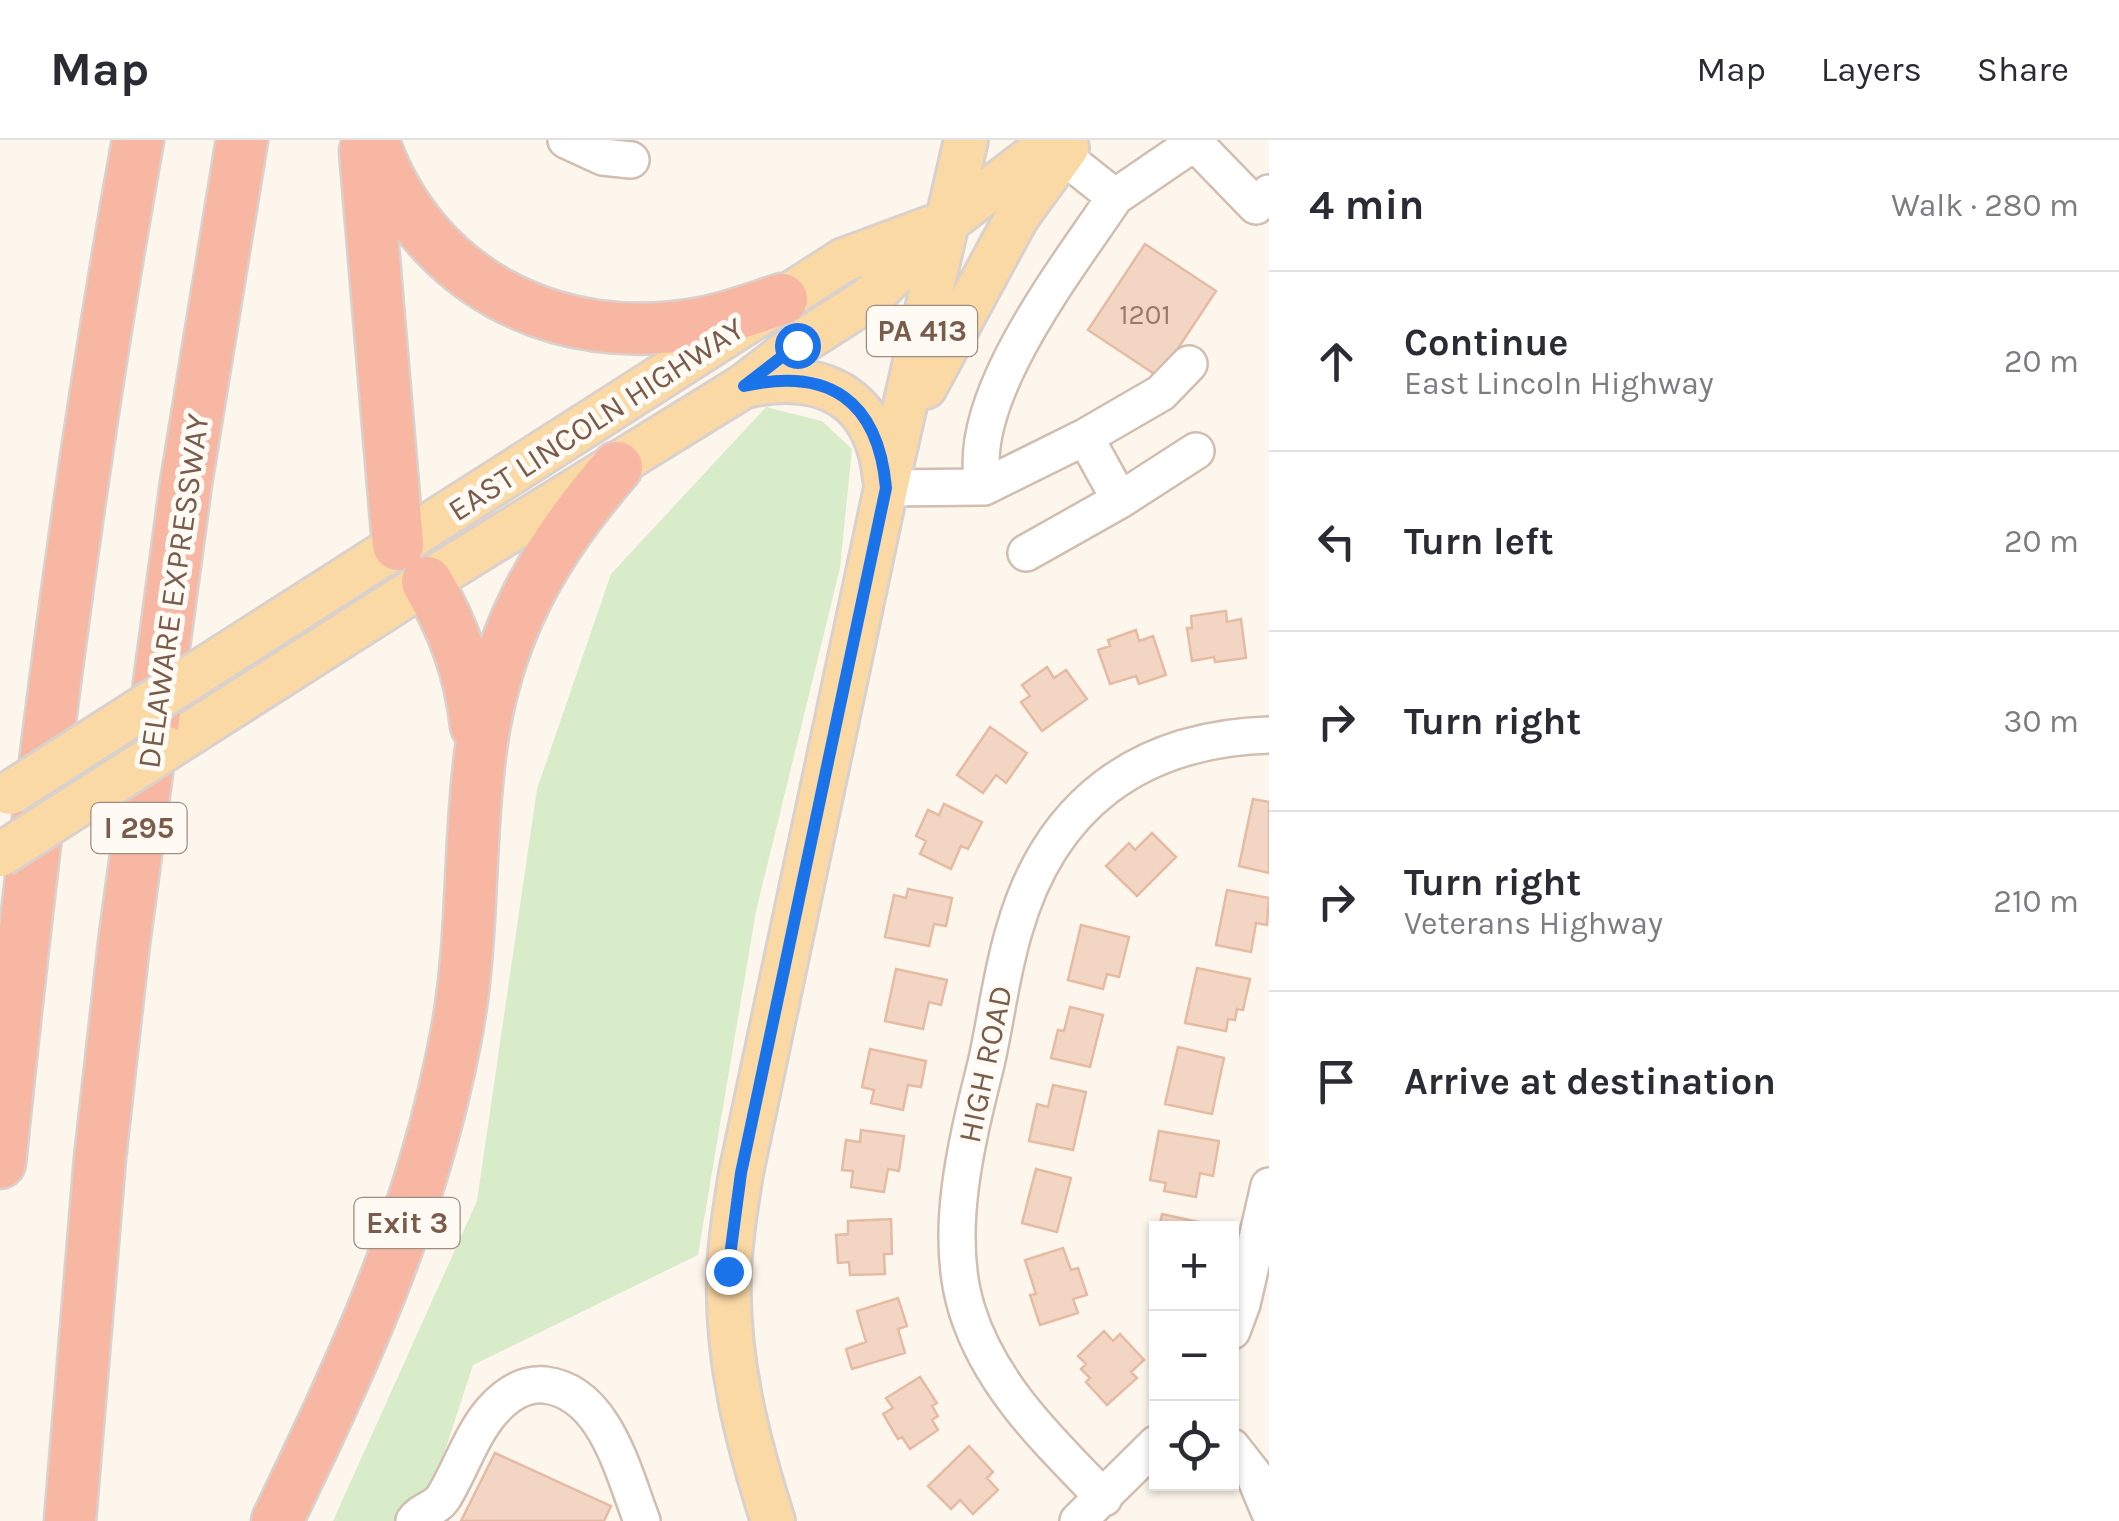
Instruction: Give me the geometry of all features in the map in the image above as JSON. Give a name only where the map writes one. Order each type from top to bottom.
[{"type":"highway","points":[[0,1163],[64,622],[138,140]]},
{"type":"highway","name":"DELAWARE EXPRESSWAY","points":[[70,1521],[100,1158],[124,943],[186,484],[242,140]]},
{"type":"highway","points":[[364,140],[413,564],[448,617],[466,668],[480,756]]},
{"type":"highway","points":[[372,140],[393,187],[428,240],[483,286],[515,302],[551,315],[626,328],[700,323],[782,300]]},
{"type":"highway","points":[[480,756],[500,663],[533,581],[564,532],[617,467]]},
{"type":"highway","name":"Exit 3","points":[[277,1521],[376,1310],[421,1180],[438,1117],[467,971],[480,756]]},
{"type":"main road","points":[[947,222],[966,140]]},
{"type":"main road","points":[[947,222],[1064,145]]},
{"type":"main road","points":[[897,441],[986,270],[1064,145]]},
{"type":"main road","name":"EAST LINCOLN HIGHWAY","points":[[0,799],[240,646],[617,467],[869,300],[947,222]]},
{"type":"main road","name":"EAST LINCOLN HIGHWAY","points":[[0,855],[232,706],[413,564],[782,300],[844,260],[947,222]]},
{"type":"main road","name":"PA 413","points":[[773,1521],[743,1420],[734,1372],[728,1271],[734,1222],[741,1173],[886,488],[947,222]]},
{"type":"main road","name":"PA 413","points":[[744,386],[792,380],[834,389],[866,418],[884,460],[886,488]]},
{"type":"street","points":[[566,140],[603,157],[631,160]]},
{"type":"street","points":[[984,487],[978,466],[994,396],[1034,319],[1115,196],[1193,142],[1256,206],[1269,193]]},
{"type":"street","points":[[1064,145],[1115,196]]},
{"type":"street","points":[[886,488],[984,487],[1161,393],[1189,364]]},
{"type":"street","points":[[1084,437],[1120,500]]},
{"type":"street","points":[[1026,553],[1196,451]]},
{"type":"street","name":"HIGH ROAD","points":[[1091,1510],[1004,1385],[984,1352],[966,1309],[958,1228],[961,1181],[1013,932],[1032,879],[1060,831],[1104,788],[1167,751],[1205,741],[1269,735]]},
{"type":"street","points":[[1239,1312],[1269,1186]]},
{"type":"street","points":[[414,1521],[419,1513],[440,1503],[490,1413],[514,1391],[535,1384],[565,1388],[582,1400],[610,1438],[642,1521]]},
{"type":"street","points":[[1091,1510],[1149,1451]]},
{"type":"street","points":[[1239,1456],[1254,1476],[1269,1510]]},
{"type":"green space","points":[[766,407],[822,421],[852,449],[840,568],[756,911],[698,1255],[473,1365],[422,1521],[333,1521],[477,1201],[537,789],[611,574]]},
{"type":"building","points":[[1145,244],[1216,291],[1159,377],[1088,330]]},
{"type":"building","points":[[1226,611],[1227,622],[1241,619],[1246,658],[1192,661],[1187,628],[1192,628],[1191,616]]},
{"type":"building","points":[[1136,630],[1139,641],[1153,636],[1166,675],[1139,684],[1136,676],[1110,684],[1098,650],[1110,646],[1108,640]]},
{"type":"building","points":[[1047,667],[1054,678],[1066,670],[1087,699],[1042,731],[1021,702],[1030,696],[1022,685]]},
{"type":"building","points":[[990,727],[1027,753],[1006,783],[996,775],[983,793],[957,775]]},
{"type":"building","points":[[1253,799],[1269,802],[1269,873],[1239,866]]},
{"type":"building","points":[[944,804],[982,822],[968,849],[961,846],[951,869],[920,854],[926,841],[916,836],[928,810],[939,815]]},
{"type":"building","points":[[1152,833],[1176,857],[1137,896],[1106,866],[1129,843],[1135,850]]},
{"type":"building","points":[[908,889],[952,898],[946,926],[934,924],[929,946],[885,937],[894,895],[906,898]]},
{"type":"building","points":[[1227,890],[1269,898],[1267,925],[1256,923],[1251,952],[1216,945]]},
{"type":"building","points":[[1081,925],[1129,937],[1119,977],[1107,974],[1103,989],[1068,980]]},
{"type":"building","points":[[1197,968],[1250,979],[1243,1010],[1237,1009],[1235,1020],[1228,1019],[1226,1031],[1185,1023]]},
{"type":"building","points":[[896,969],[947,980],[941,1005],[929,1002],[923,1029],[885,1021]]},
{"type":"building","points":[[1070,1007],[1103,1015],[1090,1067],[1051,1058],[1058,1030],[1064,1031]]},
{"type":"building","points":[[1178,1047],[1224,1058],[1212,1114],[1165,1104]]},
{"type":"building","points":[[870,1049],[926,1061],[921,1087],[908,1085],[903,1110],[871,1103],[874,1090],[862,1087]]},
{"type":"building","points":[[1053,1085],[1086,1092],[1073,1150],[1029,1141],[1037,1104],[1048,1107]]},
{"type":"building","points":[[861,1130],[904,1136],[899,1171],[888,1169],[884,1192],[851,1187],[853,1171],[842,1170],[846,1140],[860,1142]]},
{"type":"building","points":[[1159,1131],[1219,1141],[1213,1176],[1200,1173],[1196,1197],[1164,1191],[1166,1183],[1150,1180]]},
{"type":"building","points":[[1036,1169],[1071,1178],[1057,1232],[1022,1223]]},
{"type":"building","points":[[1162,1214],[1194,1221],[1160,1221]]},
{"type":"building","points":[[891,1219],[892,1254],[884,1254],[885,1274],[850,1275],[849,1262],[838,1263],[836,1235],[848,1234],[848,1221]]},
{"type":"building","points":[[1063,1248],[1071,1270],[1078,1268],[1087,1295],[1073,1299],[1078,1313],[1040,1325],[1030,1295],[1036,1294],[1025,1260]]},
{"type":"building","points":[[898,1298],[907,1326],[898,1329],[905,1353],[852,1369],[846,1349],[866,1342],[857,1311]]},
{"type":"building","points":[[1104,1331],[1113,1341],[1120,1334],[1144,1360],[1131,1372],[1137,1378],[1107,1405],[1086,1382],[1090,1378],[1081,1369],[1086,1364],[1078,1356]]},
{"type":"building","points":[[920,1377],[937,1403],[932,1406],[938,1416],[932,1420],[938,1430],[910,1449],[902,1437],[898,1439],[883,1414],[893,1408],[886,1398]]},
{"type":"building","points":[[969,1446],[993,1472],[987,1478],[998,1490],[973,1514],[960,1500],[951,1509],[928,1486]]},
{"type":"building","points":[[495,1453],[611,1506],[604,1521],[461,1521]]},
{"type":"route","points":[[728,1271],[741,1173],[886,488],[884,460],[876,438],[866,418],[850,400],[813,382],[769,380],[744,386],[797,345]]}]
